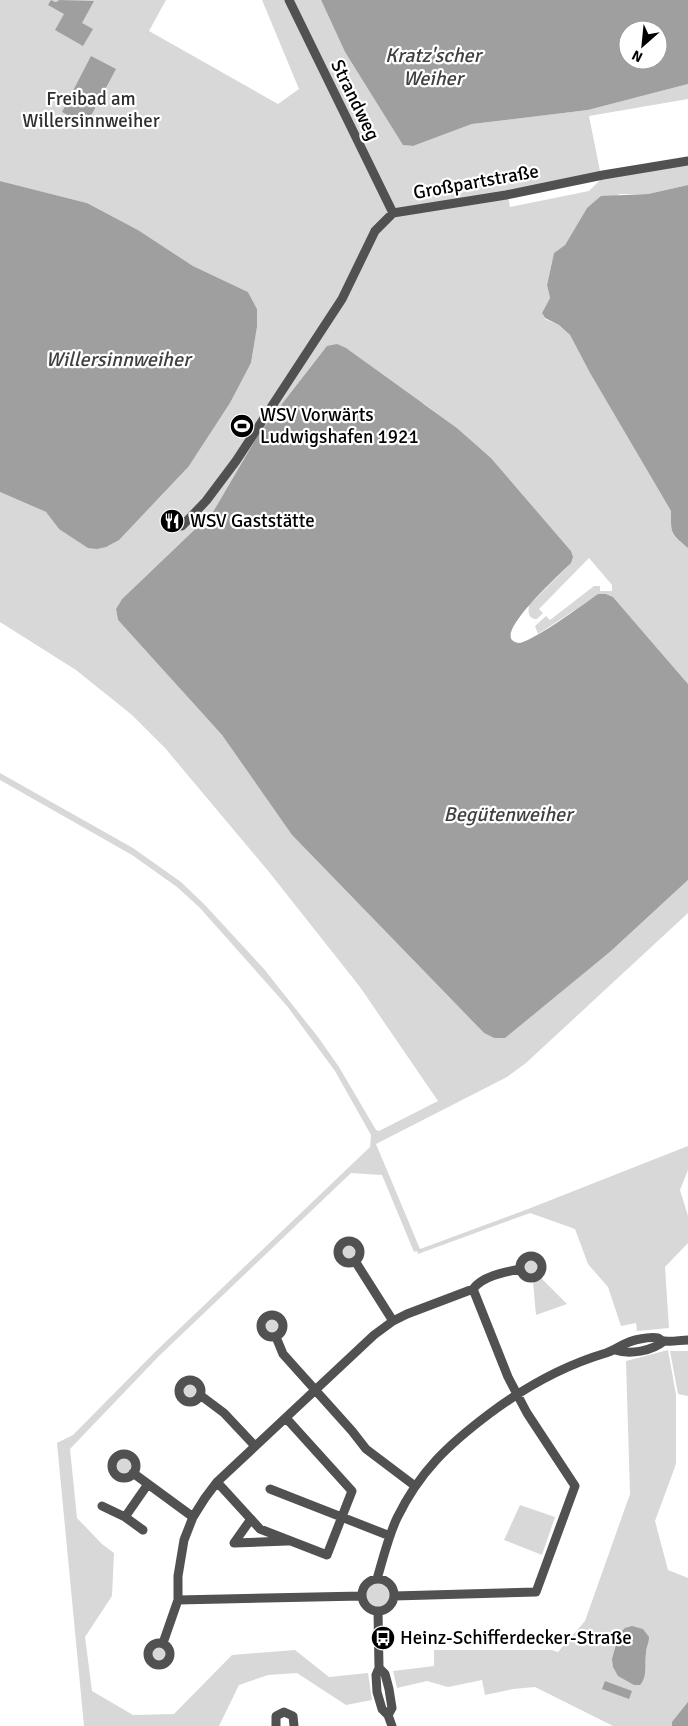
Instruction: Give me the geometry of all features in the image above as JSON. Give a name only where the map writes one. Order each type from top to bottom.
[{"type":"street","name":"Strandweg","points":[[289,0],[393,214]]},
{"type":"street","name":"Großpartstraße","points":[[182,526],[206,501],[236,461],[342,299],[376,231],[393,214],[688,161]]},
{"type":"street","points":[[355,1261],[393,1321]]},
{"type":"street","points":[[163,1643],[178,1600],[178,1576],[184,1540],[194,1517],[217,1482],[374,1335],[393,1321],[473,1289],[477,1283],[505,1272],[520,1269]]},
{"type":"street","points":[[394,1596],[536,1592],[575,1486],[527,1414],[508,1377],[473,1289]]},
{"type":"street","points":[[276,1337],[283,1354],[366,1449],[415,1486]]},
{"type":"street","points":[[378,1579],[396,1520],[415,1486],[444,1450],[517,1394],[564,1368],[615,1350],[620,1344],[639,1339],[688,1340]]},
{"type":"street","points":[[200,1395],[224,1413],[255,1446]]},
{"type":"street","points":[[217,1482],[260,1529],[327,1555],[352,1491],[286,1418]]},
{"type":"street","points":[[133,1473],[194,1517]]},
{"type":"street","points":[[125,1517],[148,1484]]},
{"type":"street","points":[[270,1489],[390,1536]]},
{"type":"street","points":[[102,1506],[125,1517],[144,1530]]},
{"type":"street","points":[[251,1519],[234,1543],[292,1541]]},
{"type":"street","points":[[378,1579],[388,1583],[394,1596],[393,1601],[387,1608],[378,1611],[368,1608],[362,1596],[365,1586],[369,1582],[378,1579]]},
{"type":"street","points":[[178,1600],[362,1596]]},
{"type":"street","points":[[378,1611],[379,1668],[376,1675],[377,1692],[382,1709],[388,1715],[392,1726]]},
{"type":"street","points":[[276,1726],[276,1716],[284,1712],[294,1716],[294,1726]]},
{"type":"green space","name":"Freibad am Willersinnweiher","points":[[0,0],[166,0],[149,31],[278,104],[299,89],[262,0],[321,0],[345,52],[404,145],[413,146],[472,124],[588,110],[688,84],[688,99],[589,116],[601,176],[508,195],[510,207],[589,191],[602,178],[688,164],[688,185],[648,194],[620,194],[587,208],[565,245],[554,253],[547,285],[550,298],[542,313],[545,319],[559,325],[570,335],[590,373],[671,511],[673,533],[688,548],[688,684],[613,597],[606,594],[598,595],[538,634],[535,626],[546,616],[550,620],[594,586],[600,586],[600,591],[612,591],[612,585],[589,558],[539,609],[543,613],[537,619],[532,618],[529,613],[529,605],[571,563],[571,551],[491,458],[457,428],[423,403],[258,435],[213,512],[122,599],[116,609],[118,620],[222,735],[292,835],[484,1033],[494,1038],[505,1037],[611,951],[688,880],[688,913],[526,1063],[507,1077],[376,1144],[420,1249],[688,1146],[688,1170],[680,1190],[688,1216],[688,1243],[665,1267],[669,1328],[637,1331],[636,1323],[621,1326],[608,1287],[588,1264],[575,1229],[530,1213],[418,1254],[417,1251],[414,1252],[382,1175],[351,1173],[158,1357],[70,1449],[77,1518],[102,1544],[114,1553],[112,1596],[85,1637],[92,1691],[133,1715],[174,1714],[232,1655],[295,1650],[329,1677],[368,1673],[372,1700],[346,1705],[297,1673],[268,1675],[239,1685],[219,1726],[84,1726],[57,1443],[73,1435],[154,1353],[370,1147],[371,1135],[335,1071],[287,1006],[200,908],[177,887],[132,855],[0,780],[0,773],[133,848],[181,882],[264,969],[318,1037],[339,1067],[376,1130],[379,1131],[438,1101],[360,987],[269,872],[165,748],[132,715],[76,670],[0,622],[0,492],[46,512],[59,529],[189,466],[230,403],[251,363],[257,327],[257,309],[248,292],[193,266],[138,230],[87,203],[0,181]]},
{"type":"green space","points":[[349,1241],[357,1244],[360,1252],[357,1260],[349,1263],[341,1260],[338,1252],[341,1244]]},
{"type":"green space","points":[[531,1256],[541,1263],[542,1267],[535,1277],[531,1278],[521,1271],[520,1267],[527,1257]]},
{"type":"green space","points":[[541,1278],[567,1304],[536,1315],[533,1282]]},
{"type":"green space","points":[[272,1315],[280,1318],[283,1326],[280,1334],[272,1337],[264,1334],[261,1326],[264,1318]]},
{"type":"green space","points":[[668,1350],[676,1395],[676,1464],[655,1521],[668,1570],[688,1578],[688,1726],[613,1726],[535,1687],[513,1689],[485,1695],[482,1680],[448,1687],[427,1681],[397,1688],[393,1671],[434,1666],[434,1650],[552,1650],[558,1652],[585,1621],[630,1494],[626,1361]]},
{"type":"green space","points":[[670,1351],[688,1351],[688,1396],[678,1394]]},
{"type":"green space","points":[[190,1380],[198,1383],[201,1391],[198,1399],[190,1402],[182,1399],[179,1391],[182,1383]]},
{"type":"green space","points":[[120,1455],[128,1455],[135,1462],[135,1470],[128,1477],[120,1477],[113,1470],[113,1462]]},
{"type":"green space","points":[[520,1505],[555,1517],[542,1555],[504,1540]]},
{"type":"green space","points":[[378,1579],[384,1580],[389,1584],[393,1589],[393,1601],[389,1606],[384,1610],[378,1611],[372,1610],[367,1606],[363,1601],[362,1595],[363,1589],[367,1584],[372,1580]]},
{"type":"green space","points":[[155,1643],[163,1643],[170,1650],[170,1658],[163,1665],[155,1665],[148,1658],[148,1650]]},
{"type":"water","points":[[51,0],[55,2],[58,0],[94,1],[82,23],[93,29],[83,46],[55,30],[64,14],[48,5]]},
{"type":"water","name":"Kratz'scher Weiher","points":[[321,0],[688,0],[688,84],[588,110],[472,124],[413,146],[403,145],[345,52]]},
{"type":"water","points":[[91,56],[116,69],[86,125],[62,112]]},
{"type":"water","name":"Willersinnweiher","points":[[0,181],[87,203],[138,230],[193,266],[248,292],[257,309],[257,327],[251,363],[230,403],[189,466],[119,540],[106,547],[88,548],[59,529],[46,512],[0,492]]},
{"type":"water","points":[[688,185],[688,548],[675,536],[671,524],[671,511],[590,373],[570,335],[559,325],[545,318],[542,313],[550,298],[547,285],[554,253],[565,245],[587,208],[601,196],[648,194]]},
{"type":"water","name":"Begütenweiher","points":[[337,344],[346,348],[457,428],[491,458],[571,551],[573,557],[571,563],[523,613],[511,633],[512,640],[518,643],[526,641],[558,622],[598,594],[606,594],[613,597],[688,684],[688,880],[611,951],[505,1038],[494,1038],[484,1033],[292,835],[222,735],[118,620],[116,609],[122,599],[213,512],[258,435],[327,346]]},
{"type":"water","points":[[632,1626],[643,1629],[649,1637],[645,1674],[640,1685],[634,1685],[618,1676],[613,1667],[612,1659],[619,1634],[625,1628]]},
{"type":"water","points":[[605,1681],[632,1691],[629,1699],[602,1689]]},
{"type":"water","points":[[688,1702],[688,1726],[672,1726],[672,1722]]},
{"type":"place","name":"WSV Vorwärts Ludwigshafen 1921","points":[[242,426]]},
{"type":"place","name":"WSV Gaststätte","points":[[172,521]]},
{"type":"place","name":"Heinz-Schifferdecker-Straße","points":[[383,1638]]}]
